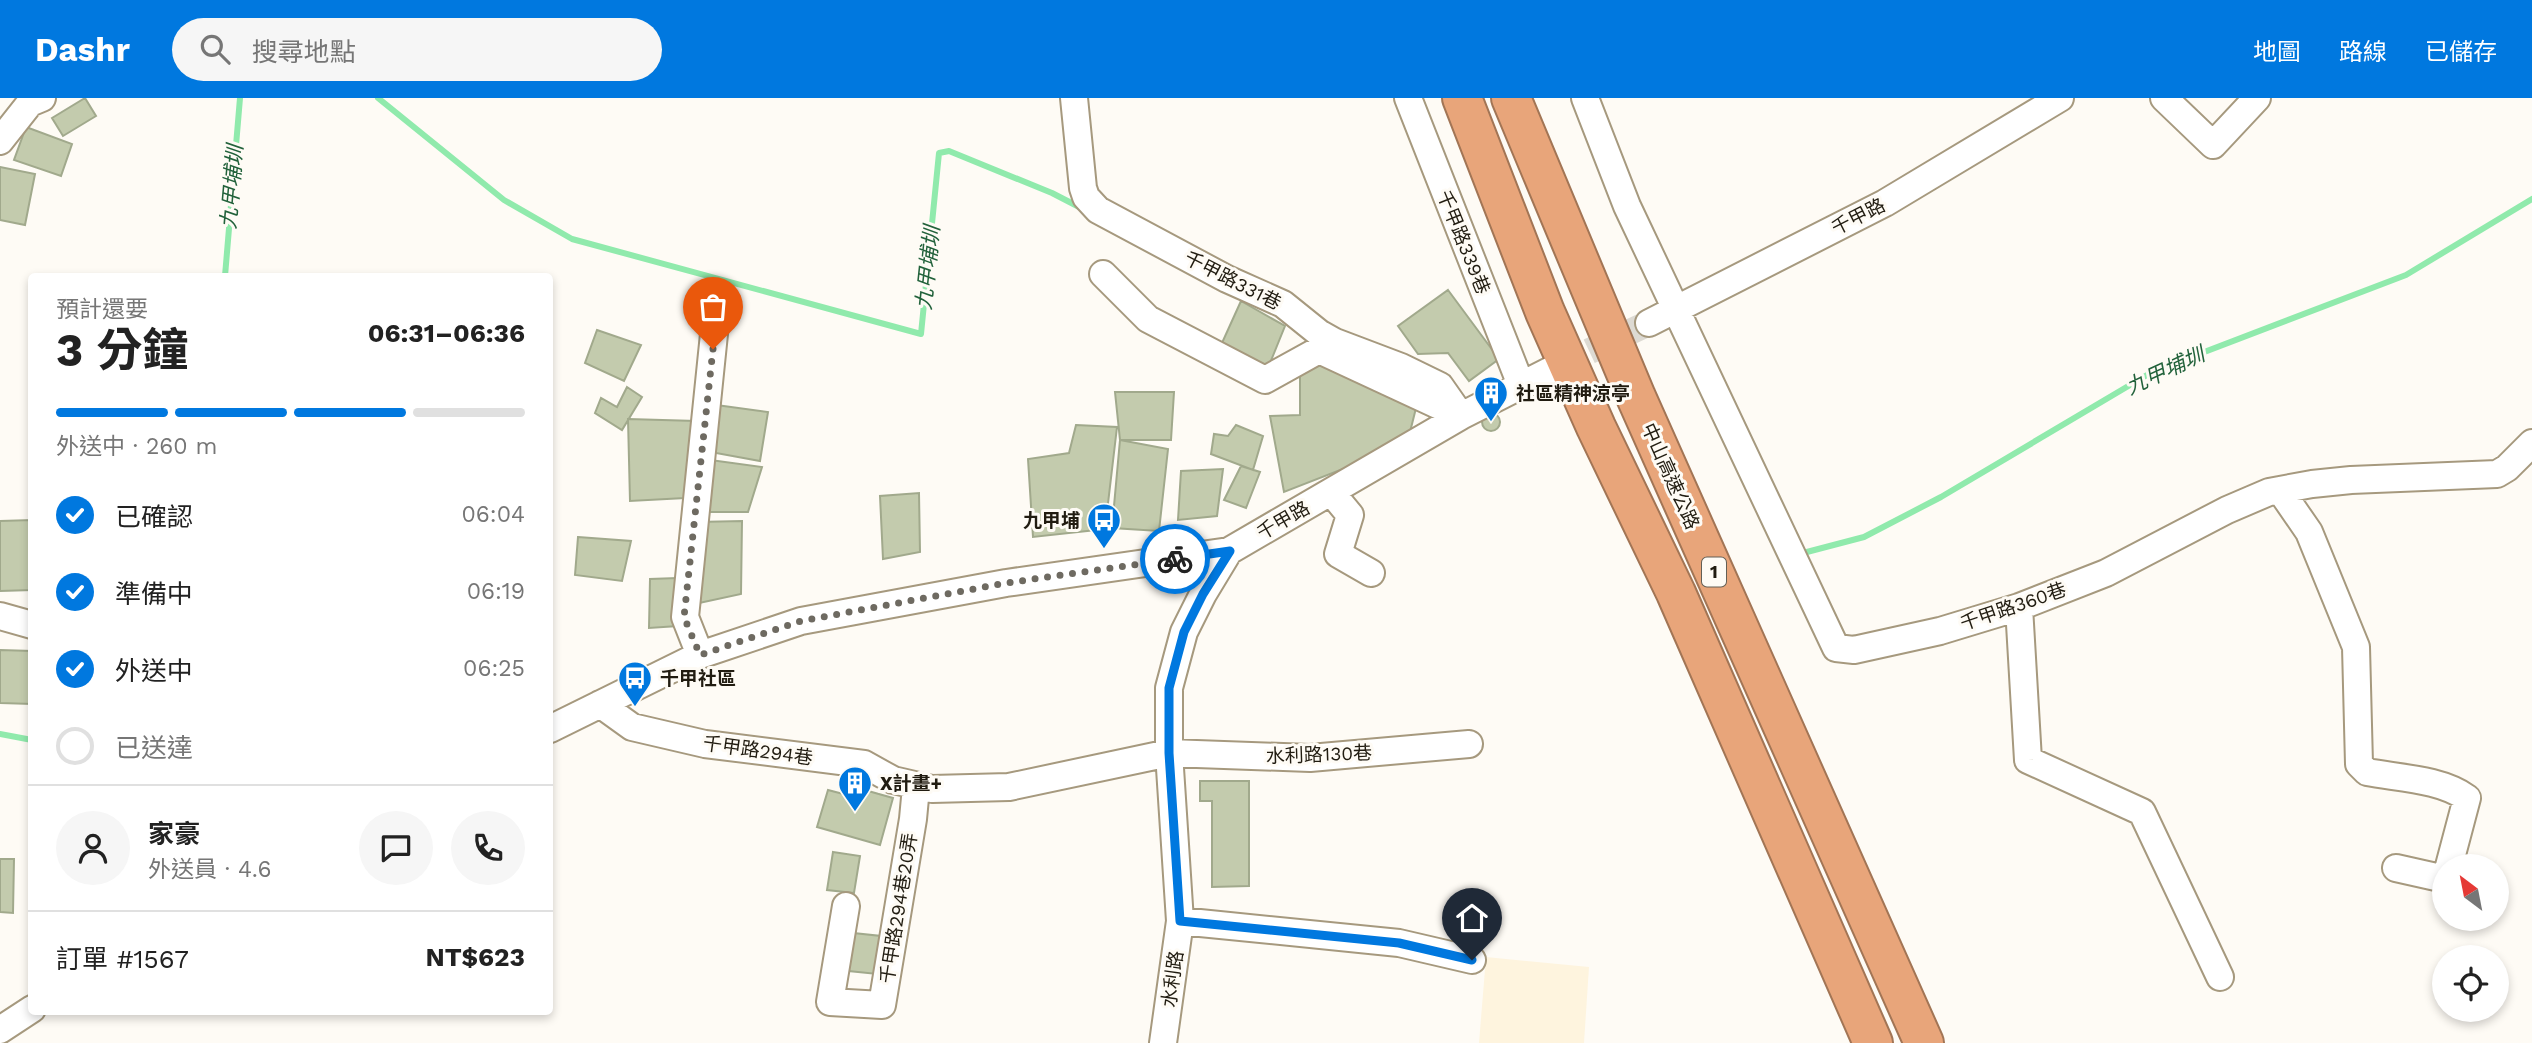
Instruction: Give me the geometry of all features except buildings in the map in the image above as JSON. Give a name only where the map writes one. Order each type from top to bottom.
[{"type":"highway","name":"1","points":[[1462,98],[1545,312],[1596,427],[1676,593],[1872,1043]]},
{"type":"highway","name":"中山高速公路","points":[[1511,98],[1636,397],[1923,1043]]},
{"type":"street","points":[[0,141],[30,103],[41,98]]},
{"type":"street","name":"千甲路331巷","points":[[1074,98],[1083,188],[1086,197],[1098,210],[1227,278],[1283,304],[1319,333],[1335,342],[1401,367],[1440,386],[1461,416]]},
{"type":"street","name":"千甲路339巷","points":[[1408,98],[1521,385]]},
{"type":"street","points":[[1584,98],[1627,206],[1677,310]]},
{"type":"street","name":"千甲路","points":[[1649,323],[1885,203],[2060,98]]},
{"type":"street","points":[[2164,98],[2213,145],[2257,98]]},
{"type":"street","points":[[1103,274],[1148,319],[1265,380],[1319,350],[1461,416]]},
{"type":"street","points":[[700,655],[684,617],[718,295]]},
{"type":"street","name":"千甲路360巷","points":[[1677,310],[1836,648],[1854,650],[1927,634],[2019,607],[2106,573],[2227,510],[2269,492],[2351,480],[2497,474],[2507,468],[2532,443]]},
{"type":"street","name":"千甲路","points":[[553,728],[700,655],[801,621],[1006,583],[1230,551],[1461,416],[1553,369]]},
{"type":"street","points":[[2280,490],[2309,532],[2356,647],[2359,764],[2367,772],[2440,785],[2467,798],[2452,854]]},
{"type":"street","points":[[1331,492],[1350,515],[1338,554],[1371,573]]},
{"type":"street","name":"水利路","points":[[1163,1043],[1180,921],[1169,753],[1169,688],[1184,632],[1203,594],[1230,551]]},
{"type":"street","points":[[2019,607],[2028,760],[2142,812],[2220,977]]},
{"type":"street","points":[[0,616],[28,624]]},
{"type":"street","name":"千甲路294巷","points":[[600,704],[632,727],[705,744],[864,764],[893,780],[932,789],[1009,787],[1169,753]]},
{"type":"street","name":"水利路130巷","points":[[1169,753],[1310,758],[1469,744]]},
{"type":"street","name":"千甲路294巷20弄","points":[[846,906],[830,1002],[882,1005],[916,787]]},
{"type":"street","points":[[2396,867],[2432,876]]},
{"type":"street","points":[[1180,921],[1399,943],[1472,960]]},
{"type":"street","points":[[1,1021],[28,1011]]},
{"type":"shaded area","points":[[1486,957],[1589,967],[1584,1043],[1479,1043]]},
{"type":"waterway","name":"九甲埔圳","points":[[225,273],[240,98]]},
{"type":"waterway","name":"九甲埔圳","points":[[378,98],[504,200],[572,239],[921,334],[939,153],[949,151],[1052,193],[1083,209]]},
{"type":"waterway","name":"九甲埔圳","points":[[1803,553],[1864,537],[1941,497],[2152,372],[2406,275],[2532,199]]},
{"type":"waterway","points":[[0,734],[28,739]]},
{"type":"tunnel","points":[[1554,368],[1649,323]]},
{"type":"way so far","points":[[713,349],[684,617],[700,655],[801,621],[1006,583],[1175,559]]},
{"type":"place","name":"社區精神涼亭","points":[[1491,423]]},
{"type":"place","name":"九甲埔","points":[[1104,550]]},
{"type":"place","name":"千甲社區","points":[[635,708]]},
{"type":"place","name":"X計畫+","points":[[855,813]]},
{"type":"route","points":[[1175,559],[1230,551],[1203,594],[1184,632],[1169,688],[1169,753],[1180,921],[1399,943],[1472,960]]}]
